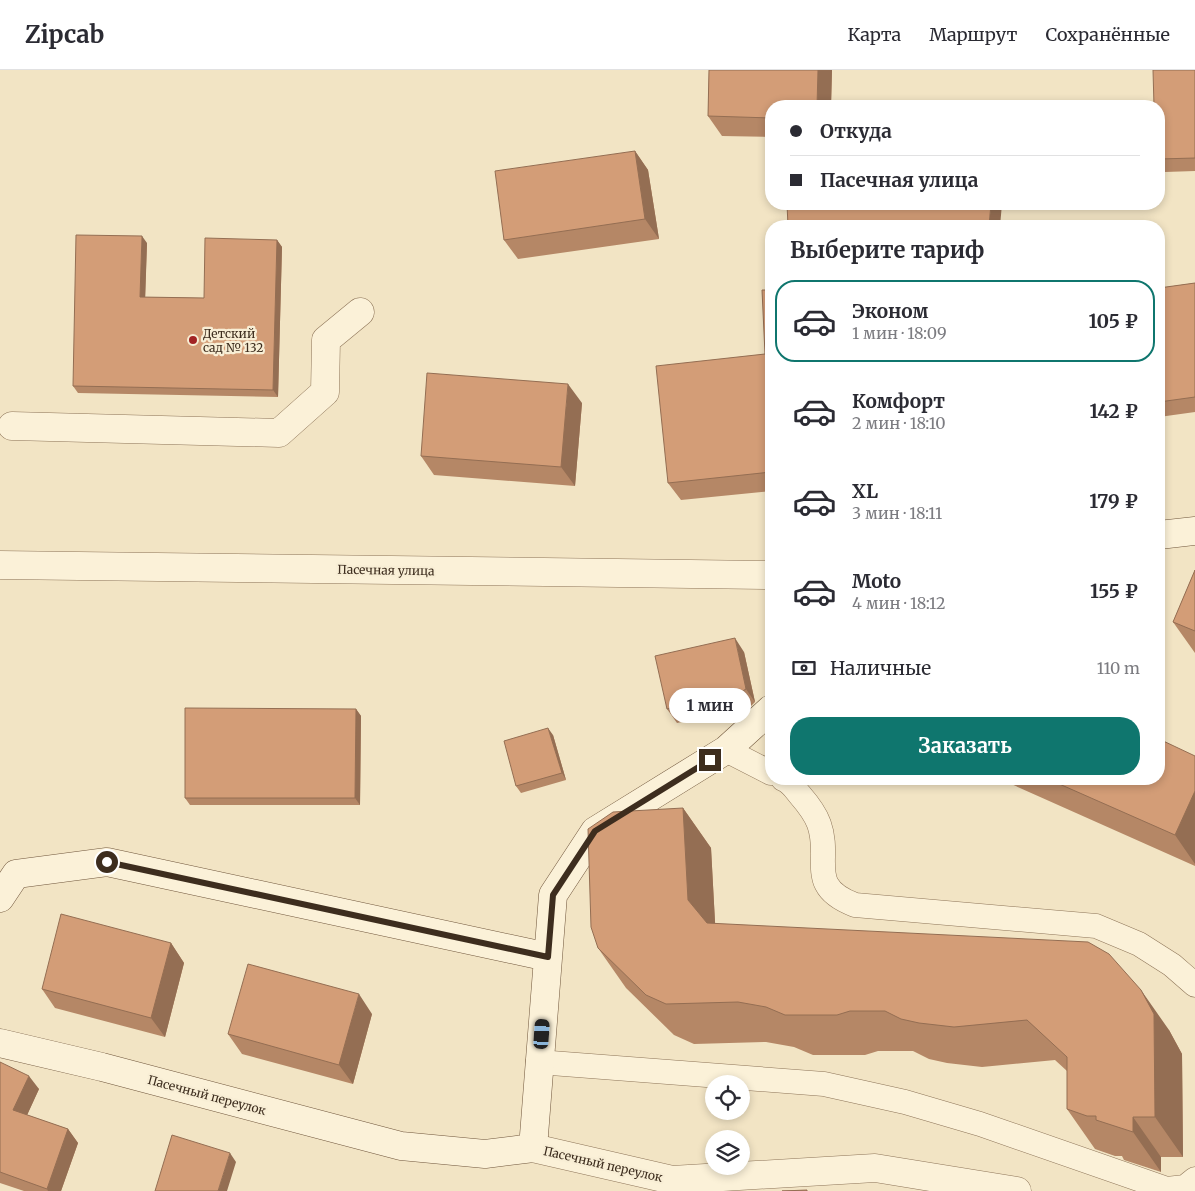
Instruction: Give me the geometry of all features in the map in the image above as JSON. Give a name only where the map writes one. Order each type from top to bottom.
[{"type":"street","points":[[12,426],[279,433],[325,392],[326,340],[360,312]]},
{"type":"street","points":[[1165,534],[1195,531]]},
{"type":"street","name":"Пасечная улица","points":[[0,565],[765,575]]},
{"type":"street","points":[[533,1148],[553,895],[595,831],[726,750],[765,714]]},
{"type":"street","points":[[0,898],[16,874],[107,862],[548,957]]},
{"type":"street","name":"Пасечный переулок","points":[[4,1049],[401,1146],[485,1154],[533,1148],[672,1180],[875,1168],[1017,1191]]},
{"type":"lane","points":[[726,750],[765,770]]},
{"type":"lane","points":[[792,785],[809,805],[820,825],[826,884],[842,900],[855,905],[1096,926],[1139,944],[1172,965],[1195,985]]},
{"type":"lane","points":[[538,1062],[824,1084],[905,1102],[980,1124],[1167,1189],[1185,1187],[1195,1179]]},
{"type":"building","points":[[709,70],[818,70],[817,100],[765,100],[765,118],[708,116]]},
{"type":"building","points":[[1153,70],[1195,70],[1195,158],[1165,159],[1165,100],[1154,100]]},
{"type":"building","points":[[635,151],[645,219],[504,240],[495,171]]},
{"type":"building","points":[[787,210],[990,210],[990,220],[788,220]]},
{"type":"building","points":[[76,235],[142,236],[140,297],[204,298],[205,238],[277,240],[273,390],[73,386]]},
{"type":"building","points":[[1195,283],[1195,397],[1165,401],[1165,287]]},
{"type":"building","points":[[762,290],[765,290],[765,354]]},
{"type":"building","points":[[765,354],[765,473],[668,483],[656,366]]},
{"type":"building","points":[[427,373],[568,384],[561,467],[421,456]]},
{"type":"building","points":[[1195,570],[1195,631],[1173,622]]},
{"type":"building","points":[[735,638],[746,689],[741,692],[667,709],[655,656]]},
{"type":"building","points":[[185,708],[356,709],[355,798],[185,798]]},
{"type":"building","points":[[548,728],[562,773],[516,786],[504,741]]},
{"type":"building","points":[[1165,742],[1195,756],[1195,791],[1175,835],[1062,785],[1165,785]]},
{"type":"building","points":[[683,808],[688,900],[707,923],[1088,942],[1109,954],[1141,990],[1154,1014],[1155,1117],[1133,1117],[1133,1132],[1096,1120],[1096,1116],[1087,1116],[1067,1109],[1067,1057],[1027,1020],[954,1027],[901,1019],[885,1011],[850,1011],[837,1015],[785,1015],[766,1007],[738,1002],[666,1004],[646,995],[598,948],[591,927],[588,829],[613,812]]},
{"type":"building","points":[[61,914],[171,943],[151,1018],[42,989]]},
{"type":"building","points":[[248,964],[359,994],[339,1065],[228,1034]]},
{"type":"building","points":[[0,1062],[29,1076],[13,1110],[68,1129],[47,1189],[0,1172]]},
{"type":"building","points":[[172,1135],[230,1153],[218,1191],[155,1191]]},
{"type":"place","name":"Детский сад № 132","points":[[193,340]]},
{"type":"route","points":[[107,862],[548,957],[553,895],[595,831],[710,760]]}]
